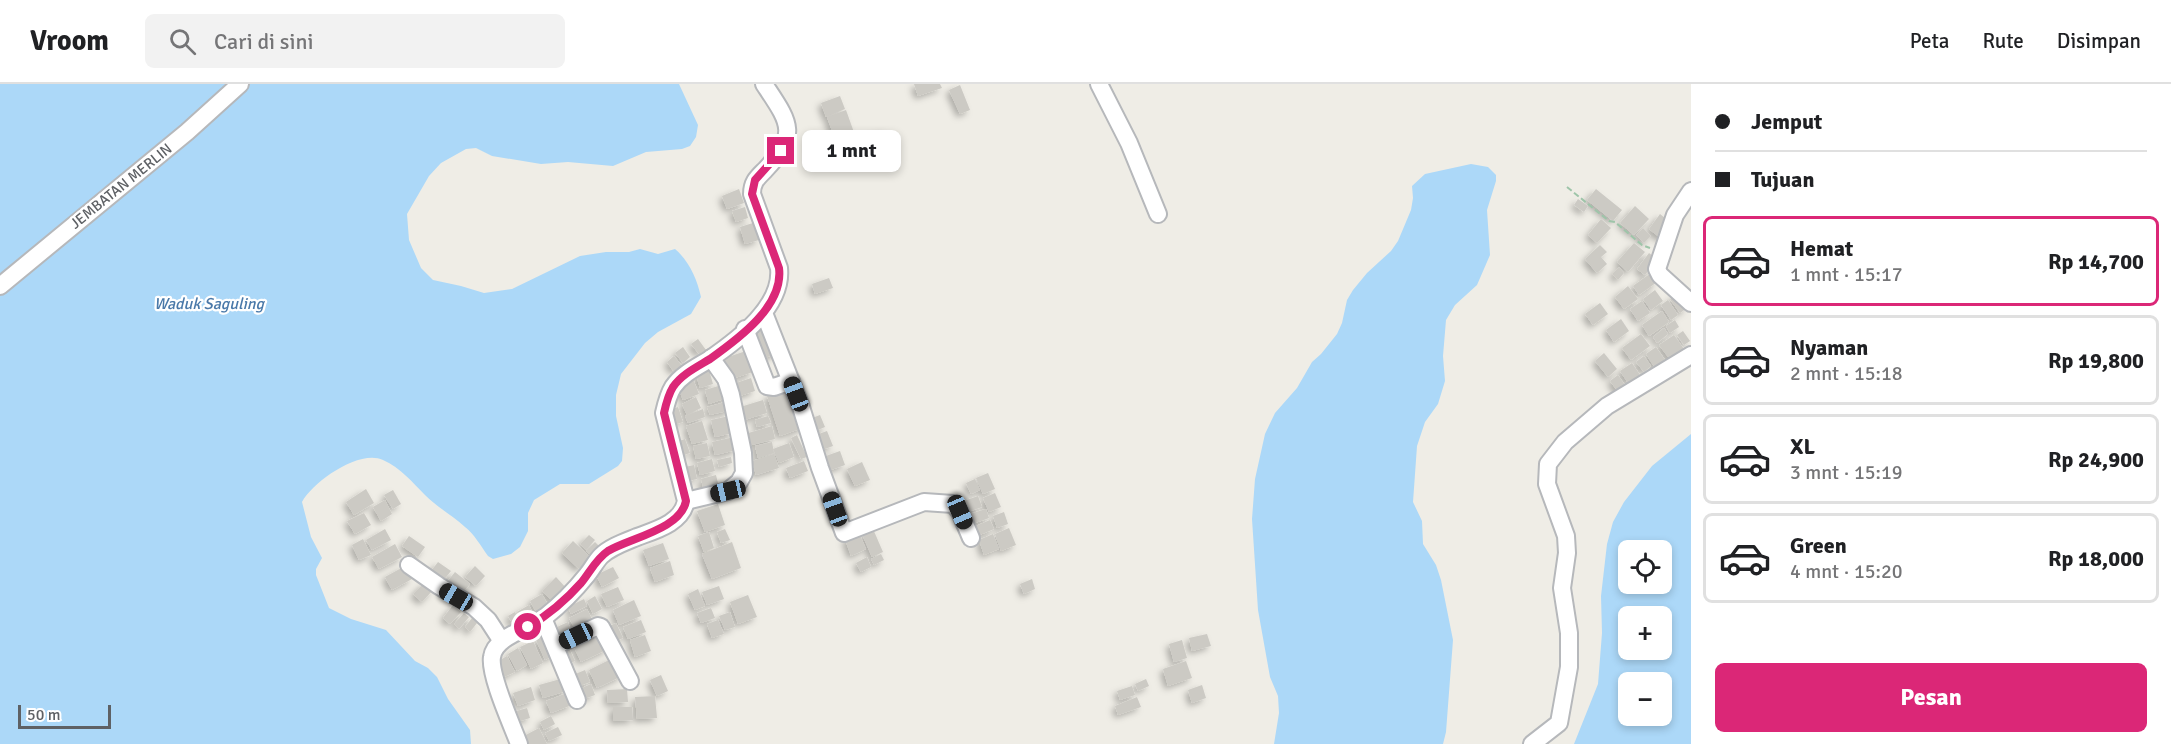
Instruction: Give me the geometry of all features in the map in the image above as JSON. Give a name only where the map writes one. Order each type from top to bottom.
[{"type":"street","name":"JEMBATAN MERLIN","points":[[0,286],[187,132],[240,84]]},
{"type":"street","points":[[519,744],[501,698],[491,659],[494,651],[501,640],[543,618],[580,584],[599,558],[680,516],[686,501],[664,413],[667,400],[673,387],[682,377],[711,358],[764,313],[774,299],[780,279],[779,268],[752,194],[752,186],[781,151],[788,134],[782,112],[764,84]]},
{"type":"street","points":[[1099,84],[1129,143],[1158,214]]},
{"type":"street","points":[[1691,191],[1675,215],[1657,269],[1691,303]]},
{"type":"street","points":[[764,313],[791,381],[844,533],[924,502],[938,502],[954,504],[971,538]]},
{"type":"street","points":[[745,329],[767,386],[774,387],[791,381]]},
{"type":"street","points":[[1532,744],[1559,723],[1569,667],[1569,633],[1562,588],[1567,554],[1566,536],[1547,484],[1548,464],[1565,442],[1607,406],[1691,355]]},
{"type":"street","points":[[686,501],[728,491],[740,482],[744,473],[743,453],[731,395],[726,379],[711,358]]},
{"type":"street","points":[[409,565],[474,607],[488,620],[501,640]]},
{"type":"street","points":[[543,618],[577,700]]},
{"type":"street","points":[[555,646],[598,626],[601,627],[630,681]]},
{"type":"path","points":[[1567,187],[1642,245],[1662,256]]},
{"type":"water","name":"Waduk Saguling","points":[[0,84],[679,84],[698,125],[696,137],[690,146],[682,149],[646,152],[613,166],[568,162],[541,164],[492,156],[476,148],[466,149],[441,163],[429,176],[407,214],[409,240],[421,268],[433,280],[484,293],[512,289],[580,256],[640,249],[658,254],[675,249],[684,259],[695,277],[701,297],[691,314],[658,332],[645,343],[621,374],[616,395],[616,416],[623,448],[622,461],[618,466],[589,484],[560,484],[534,500],[528,513],[528,531],[520,547],[511,554],[493,559],[488,556],[468,530],[430,499],[401,471],[383,460],[362,459],[338,469],[316,485],[302,502],[311,537],[322,558],[316,569],[316,575],[329,608],[351,619],[386,630],[415,661],[428,668],[437,677],[448,699],[470,730],[471,744],[0,744]]},
{"type":"water","points":[[1471,164],[1488,167],[1496,175],[1487,210],[1490,255],[1477,285],[1455,305],[1446,320],[1443,356],[1445,381],[1438,404],[1425,422],[1417,446],[1413,502],[1422,521],[1423,544],[1436,565],[1441,580],[1453,640],[1446,732],[1443,744],[1274,744],[1279,713],[1278,696],[1270,677],[1258,610],[1252,519],[1255,479],[1265,434],[1275,413],[1297,388],[1312,362],[1337,334],[1347,300],[1353,290],[1398,241],[1411,210],[1412,186],[1425,174]]},
{"type":"water","points":[[1691,434],[1691,744],[1574,744],[1598,684],[1602,633],[1601,596],[1607,544],[1613,522],[1624,502],[1652,466]]},
{"type":"building","points":[[914,84],[940,84],[942,88],[918,96]]},
{"type":"building","points":[[960,85],[970,110],[960,114],[949,90]]},
{"type":"building","points":[[840,96],[845,109],[826,117],[821,103]]},
{"type":"building","points":[[846,110],[861,152],[842,159],[827,117]]},
{"type":"building","points":[[885,130],[889,146],[864,153],[859,137]]},
{"type":"building","points":[[811,136],[829,136],[829,148],[812,149]]},
{"type":"building","points":[[739,189],[744,203],[727,209],[722,196]]},
{"type":"building","points":[[1596,189],[1622,210],[1613,221],[1587,200]]},
{"type":"building","points":[[1578,199],[1588,206],[1584,212],[1574,205]]},
{"type":"building","points":[[1635,206],[1649,219],[1634,235],[1620,223]]},
{"type":"building","points":[[745,207],[748,218],[736,222],[732,211]]},
{"type":"building","points":[[1660,214],[1671,223],[1663,240],[1649,229]]},
{"type":"building","points":[[1601,219],[1611,228],[1597,243],[1588,235]]},
{"type":"building","points":[[753,223],[759,240],[745,244],[740,227]]},
{"type":"building","points":[[1643,228],[1651,236],[1644,243],[1636,235]]},
{"type":"building","points":[[1634,243],[1645,252],[1628,272],[1617,262]]},
{"type":"building","points":[[1600,245],[1607,252],[1601,257],[1607,264],[1597,273],[1585,259]]},
{"type":"building","points":[[1649,253],[1657,259],[1645,275],[1637,269]]},
{"type":"building","points":[[1619,267],[1624,273],[1618,280],[1612,274]]},
{"type":"building","points":[[1651,273],[1657,282],[1639,295],[1633,286]]},
{"type":"building","points":[[829,278],[833,288],[815,294],[812,284]]},
{"type":"building","points":[[1628,286],[1638,299],[1624,309],[1615,297]]},
{"type":"building","points":[[1655,290],[1663,301],[1651,310],[1643,299]]},
{"type":"building","points":[[1677,294],[1687,308],[1680,313],[1670,299]]},
{"type":"building","points":[[1668,300],[1678,315],[1671,320],[1661,305]]},
{"type":"building","points":[[1642,301],[1650,313],[1638,321],[1630,309]]},
{"type":"building","points":[[1600,303],[1608,314],[1593,325],[1585,314]]},
{"type":"building","points":[[1662,311],[1669,322],[1649,336],[1642,325]]},
{"type":"building","points":[[1621,319],[1629,331],[1614,342],[1606,330]]},
{"type":"building","points":[[1675,320],[1679,327],[1670,333],[1666,326]]},
{"type":"building","points":[[766,324],[778,353],[762,359],[751,330]]},
{"type":"building","points":[[1664,328],[1668,334],[1657,343],[1653,337]]},
{"type":"building","points":[[1683,331],[1690,341],[1684,345],[1677,335]]},
{"type":"building","points":[[1641,334],[1650,346],[1631,360],[1622,348]]},
{"type":"building","points":[[1674,335],[1686,352],[1672,362],[1659,345]]},
{"type":"building","points":[[698,339],[706,350],[699,354],[691,344]]},
{"type":"building","points":[[683,347],[690,357],[683,363],[675,353]]},
{"type":"building","points":[[1656,347],[1665,360],[1655,368],[1646,354]]},
{"type":"building","points":[[746,351],[753,372],[729,380],[722,359]]},
{"type":"building","points":[[1604,353],[1617,369],[1608,377],[1595,361]]},
{"type":"building","points":[[674,356],[682,366],[674,372],[667,362]]},
{"type":"building","points":[[1644,356],[1651,366],[1644,372],[1636,362]]},
{"type":"building","points":[[1632,363],[1640,375],[1628,383],[1620,371]]},
{"type":"building","points":[[709,370],[713,384],[700,388],[696,375]]},
{"type":"building","points":[[1618,375],[1627,388],[1619,393],[1610,381]]},
{"type":"building","points":[[751,378],[755,391],[734,398],[730,385]]},
{"type":"building","points":[[693,379],[699,394],[683,400],[677,385]]},
{"type":"building","points":[[725,384],[730,397],[709,404],[705,390]]},
{"type":"building","points":[[791,387],[805,427],[780,436],[767,396]]},
{"type":"building","points":[[696,397],[701,408],[687,415],[682,404]]},
{"type":"building","points":[[763,400],[767,413],[741,421],[737,408]]},
{"type":"building","points":[[729,401],[731,410],[710,415],[707,407]]},
{"type":"building","points":[[678,407],[683,422],[674,425],[669,410]]},
{"type":"building","points":[[703,409],[705,417],[688,423],[685,416]]},
{"type":"building","points":[[820,415],[825,427],[813,432],[807,420]]},
{"type":"building","points":[[729,416],[733,433],[715,437],[711,420]]},
{"type":"building","points":[[768,416],[771,423],[757,427],[755,420]]},
{"type":"building","points":[[702,421],[708,440],[692,444],[686,426]]},
{"type":"building","points":[[772,426],[775,439],[748,446],[745,434]]},
{"type":"building","points":[[827,431],[833,446],[819,451],[813,436]]},
{"type":"building","points":[[797,435],[807,457],[801,459],[791,438]]},
{"type":"building","points":[[734,437],[737,450],[715,455],[712,442]]},
{"type":"building","points":[[685,439],[690,453],[681,456],[676,442]]},
{"type":"building","points":[[772,442],[774,453],[758,458],[755,446]]},
{"type":"building","points":[[707,443],[710,456],[696,459],[693,446]]},
{"type":"building","points":[[789,443],[794,457],[779,463],[773,449]]},
{"type":"building","points":[[840,451],[845,465],[828,471],[823,457]]},
{"type":"building","points":[[774,454],[779,468],[756,475],[752,461]]},
{"type":"building","points":[[731,457],[732,463],[719,467],[717,460]]},
{"type":"building","points":[[712,459],[715,471],[700,475],[697,463]]},
{"type":"building","points":[[804,461],[808,471],[790,478],[786,468]]},
{"type":"building","points":[[862,462],[870,480],[855,486],[847,469]]},
{"type":"building","points":[[694,465],[697,479],[688,481],[685,467]]},
{"type":"building","points":[[988,473],[995,489],[983,494],[976,478]]},
{"type":"building","points":[[716,475],[720,491],[705,495],[701,479]]},
{"type":"building","points":[[975,479],[980,490],[971,494],[966,483]]},
{"type":"building","points":[[366,489],[374,503],[354,515],[346,502]]},
{"type":"building","points":[[393,490],[401,504],[393,509],[384,495]]},
{"type":"building","points":[[995,493],[1001,507],[989,512],[983,498]]},
{"type":"building","points":[[978,496],[982,507],[965,513],[961,502]]},
{"type":"building","points":[[385,500],[392,514],[381,521],[373,507]]},
{"type":"building","points":[[718,504],[725,525],[705,532],[697,511]]},
{"type":"building","points":[[986,509],[989,518],[970,525],[966,515]]},
{"type":"building","points":[[1004,512],[1008,524],[997,528],[993,516]]},
{"type":"building","points":[[364,513],[371,525],[355,534],[347,521]]},
{"type":"building","points":[[990,520],[994,529],[975,537],[971,528]]},
{"type":"building","points":[[1009,528],[1016,545],[1001,551],[995,534]]},
{"type":"building","points":[[385,529],[391,540],[372,550],[366,540]]},
{"type":"building","points":[[725,529],[730,540],[721,543],[717,532]]},
{"type":"building","points":[[873,529],[883,552],[872,557],[862,534]]},
{"type":"building","points":[[709,532],[714,548],[704,552],[698,536]]},
{"type":"building","points":[[859,533],[866,549],[851,556],[845,539]]},
{"type":"building","points":[[993,534],[999,549],[984,555],[979,540]]},
{"type":"building","points":[[589,535],[595,540],[586,550],[580,544]]},
{"type":"building","points":[[409,536],[425,547],[418,557],[402,546]]},
{"type":"building","points":[[363,539],[371,555],[359,560],[352,545]]},
{"type":"building","points":[[573,541],[590,557],[579,569],[562,553]]},
{"type":"building","points":[[595,542],[601,548],[592,557],[586,551]]},
{"type":"building","points":[[732,542],[741,568],[712,579],[702,554]]},
{"type":"building","points":[[663,543],[669,559],[649,566],[643,550]]},
{"type":"building","points":[[395,544],[402,557],[379,569],[372,557]]},
{"type":"building","points":[[881,554],[884,560],[874,565],[871,559]]},
{"type":"building","points":[[867,557],[871,567],[861,572],[856,563]]},
{"type":"building","points":[[670,561],[674,575],[655,582],[650,568]]},
{"type":"building","points":[[438,562],[451,571],[443,581],[431,571]]},
{"type":"building","points":[[405,566],[412,579],[392,590],[385,577]]},
{"type":"building","points":[[475,566],[485,576],[476,586],[465,577]]},
{"type":"building","points":[[613,567],[619,578],[602,587],[596,575]]},
{"type":"building","points":[[455,572],[470,584],[461,595],[446,583]]},
{"type":"building","points":[[556,577],[568,590],[554,603],[542,591]]},
{"type":"building","points":[[1032,579],[1035,589],[1024,594],[1020,584]]},
{"type":"building","points":[[425,582],[433,590],[422,602],[413,594]]},
{"type":"building","points":[[719,586],[724,599],[707,605],[702,592]]},
{"type":"building","points":[[618,587],[624,600],[607,607],[601,594]]},
{"type":"building","points":[[698,589],[705,606],[695,610],[688,594]]},
{"type":"building","points":[[542,594],[548,605],[536,612],[530,601]]},
{"type":"building","points":[[748,595],[757,617],[738,624],[730,602]]},
{"type":"building","points":[[595,596],[602,609],[593,614],[587,601]]},
{"type":"building","points":[[584,599],[587,606],[571,614],[568,607]]},
{"type":"building","points":[[634,600],[641,616],[619,625],[613,610]]},
{"type":"building","points":[[453,605],[461,612],[450,624],[443,618]]},
{"type":"building","points":[[529,605],[535,617],[523,623],[517,612]]},
{"type":"building","points":[[711,608],[715,618],[701,623],[697,613]]},
{"type":"building","points":[[587,609],[593,621],[575,629],[569,618]]},
{"type":"building","points":[[515,612],[520,622],[514,626],[508,616]]},
{"type":"building","points":[[730,612],[735,627],[725,630],[719,616]]},
{"type":"building","points":[[464,613],[469,617],[459,629],[454,624]]},
{"type":"building","points":[[472,618],[477,623],[470,632],[465,627]]},
{"type":"building","points":[[641,620],[646,632],[628,639],[623,627]]},
{"type":"building","points":[[718,620],[724,634],[712,638],[707,624]]},
{"type":"building","points":[[568,622],[572,634],[561,638],[557,627]]},
{"type":"building","points":[[616,623],[623,638],[612,643],[605,628]]},
{"type":"building","points":[[601,634],[608,649],[581,662],[574,647]]},
{"type":"building","points":[[1207,634],[1211,646],[1192,651],[1189,638]]},
{"type":"building","points":[[546,635],[555,655],[545,660],[536,640]]},
{"type":"building","points":[[645,635],[651,651],[635,657],[630,640]]},
{"type":"building","points":[[1182,640],[1187,658],[1174,662],[1169,644]]},
{"type":"building","points":[[533,641],[543,663],[531,669],[520,647]]},
{"type":"building","points":[[518,648],[527,665],[517,671],[508,654]]},
{"type":"building","points":[[569,648],[575,661],[566,665],[560,652]]},
{"type":"building","points":[[507,656],[515,672],[504,677],[497,662]]},
{"type":"building","points":[[613,658],[622,676],[597,688],[589,670]]},
{"type":"building","points":[[1186,661],[1192,678],[1168,686],[1163,669]]},
{"type":"building","points":[[585,670],[590,682],[577,687],[573,675]]},
{"type":"building","points":[[661,675],[668,691],[657,696],[650,680]]},
{"type":"building","points":[[564,678],[567,691],[543,698],[539,685]]},
{"type":"building","points":[[1146,679],[1149,686],[1138,691],[1135,684]]},
{"type":"building","points":[[591,684],[595,695],[581,700],[577,690]]},
{"type":"building","points":[[1202,685],[1206,698],[1192,703],[1188,690]]},
{"type":"building","points":[[1132,686],[1135,695],[1120,700],[1117,691]]},
{"type":"building","points":[[531,687],[535,700],[518,706],[513,693]]},
{"type":"building","points":[[627,689],[628,702],[608,703],[607,690]]},
{"type":"building","points":[[567,693],[572,705],[551,713],[546,701]]},
{"type":"building","points":[[655,696],[657,718],[637,719],[635,697]]},
{"type":"building","points":[[1137,697],[1141,707],[1118,715],[1115,706]]},
{"type":"building","points":[[613,707],[632,707],[633,720],[613,721]]},
{"type":"building","points":[[527,708],[530,718],[517,722],[513,712]]},
{"type":"building","points":[[551,716],[555,724],[544,730],[540,722]]},
{"type":"building","points":[[558,727],[562,735],[549,741],[545,733]]},
{"type":"building","points":[[539,728],[547,744],[525,744],[522,737]]},
{"type":"route","points":[[528,627],[543,618],[580,584],[599,558],[625,543],[662,527],[680,516],[685,508],[686,501],[664,413],[667,400],[673,387],[682,377],[732,341],[764,313],[774,299],[779,288],[779,268],[752,194],[752,186],[781,151]]}]
